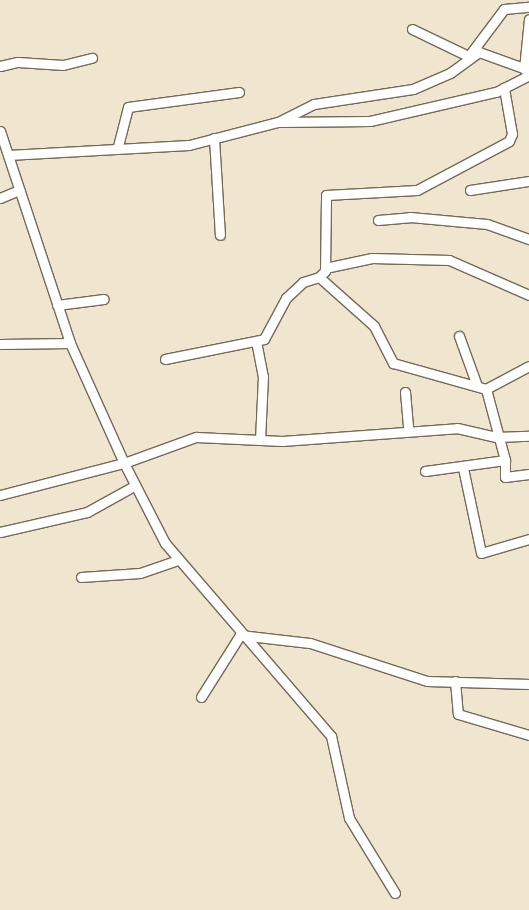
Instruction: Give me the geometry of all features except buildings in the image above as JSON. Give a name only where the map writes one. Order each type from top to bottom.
[{"type":"street","points":[[4,150],[118,146],[170,148],[278,122],[314,104],[432,83],[469,55],[504,9],[529,7]]},
{"type":"street","points":[[527,71],[529,19]]},
{"type":"street","points":[[412,29],[469,55],[487,53],[527,71]]},
{"type":"street","points":[[0,66],[18,62],[65,65],[92,58]]},
{"type":"street","points":[[278,122],[370,121],[504,88],[527,71]]},
{"type":"street","points":[[165,359],[256,341],[266,337],[286,298],[303,282],[319,277],[325,268],[326,195],[417,190],[509,142],[512,134],[504,88]]},
{"type":"street","points":[[118,146],[128,107],[239,92]]},
{"type":"street","points":[[0,131],[4,150],[70,343],[134,486],[178,560],[240,635],[331,736],[340,766],[344,796],[352,826],[395,893]]},
{"type":"street","points":[[214,138],[220,235]]},
{"type":"street","points":[[470,190],[529,181]]},
{"type":"street","points":[[0,198],[19,190]]},
{"type":"street","points":[[378,220],[487,224],[529,239]]},
{"type":"street","points":[[325,268],[372,258],[449,260],[529,295]]},
{"type":"street","points":[[319,277],[374,326],[393,363],[453,383],[476,383],[486,390],[496,437],[505,460],[505,477],[529,474]]},
{"type":"street","points":[[57,305],[104,298]]},
{"type":"street","points":[[459,336],[476,383]]},
{"type":"street","points":[[256,341],[263,376],[260,440]]},
{"type":"street","points":[[0,344],[70,343]]},
{"type":"street","points":[[486,390],[529,366]]},
{"type":"street","points":[[406,392],[408,430]]},
{"type":"street","points":[[0,495],[124,463],[196,437],[260,440],[348,438],[408,430],[457,428],[496,437],[529,436]]},
{"type":"street","points":[[425,471],[463,468],[505,460]]},
{"type":"street","points":[[463,468],[481,553],[529,539]]},
{"type":"street","points":[[0,532],[87,512],[134,486]]},
{"type":"street","points":[[81,577],[140,573],[178,560]]},
{"type":"street","points":[[240,635],[310,643],[424,681],[529,684]]},
{"type":"street","points":[[201,698],[240,635]]},
{"type":"street","points":[[455,681],[458,714],[529,735]]}]
